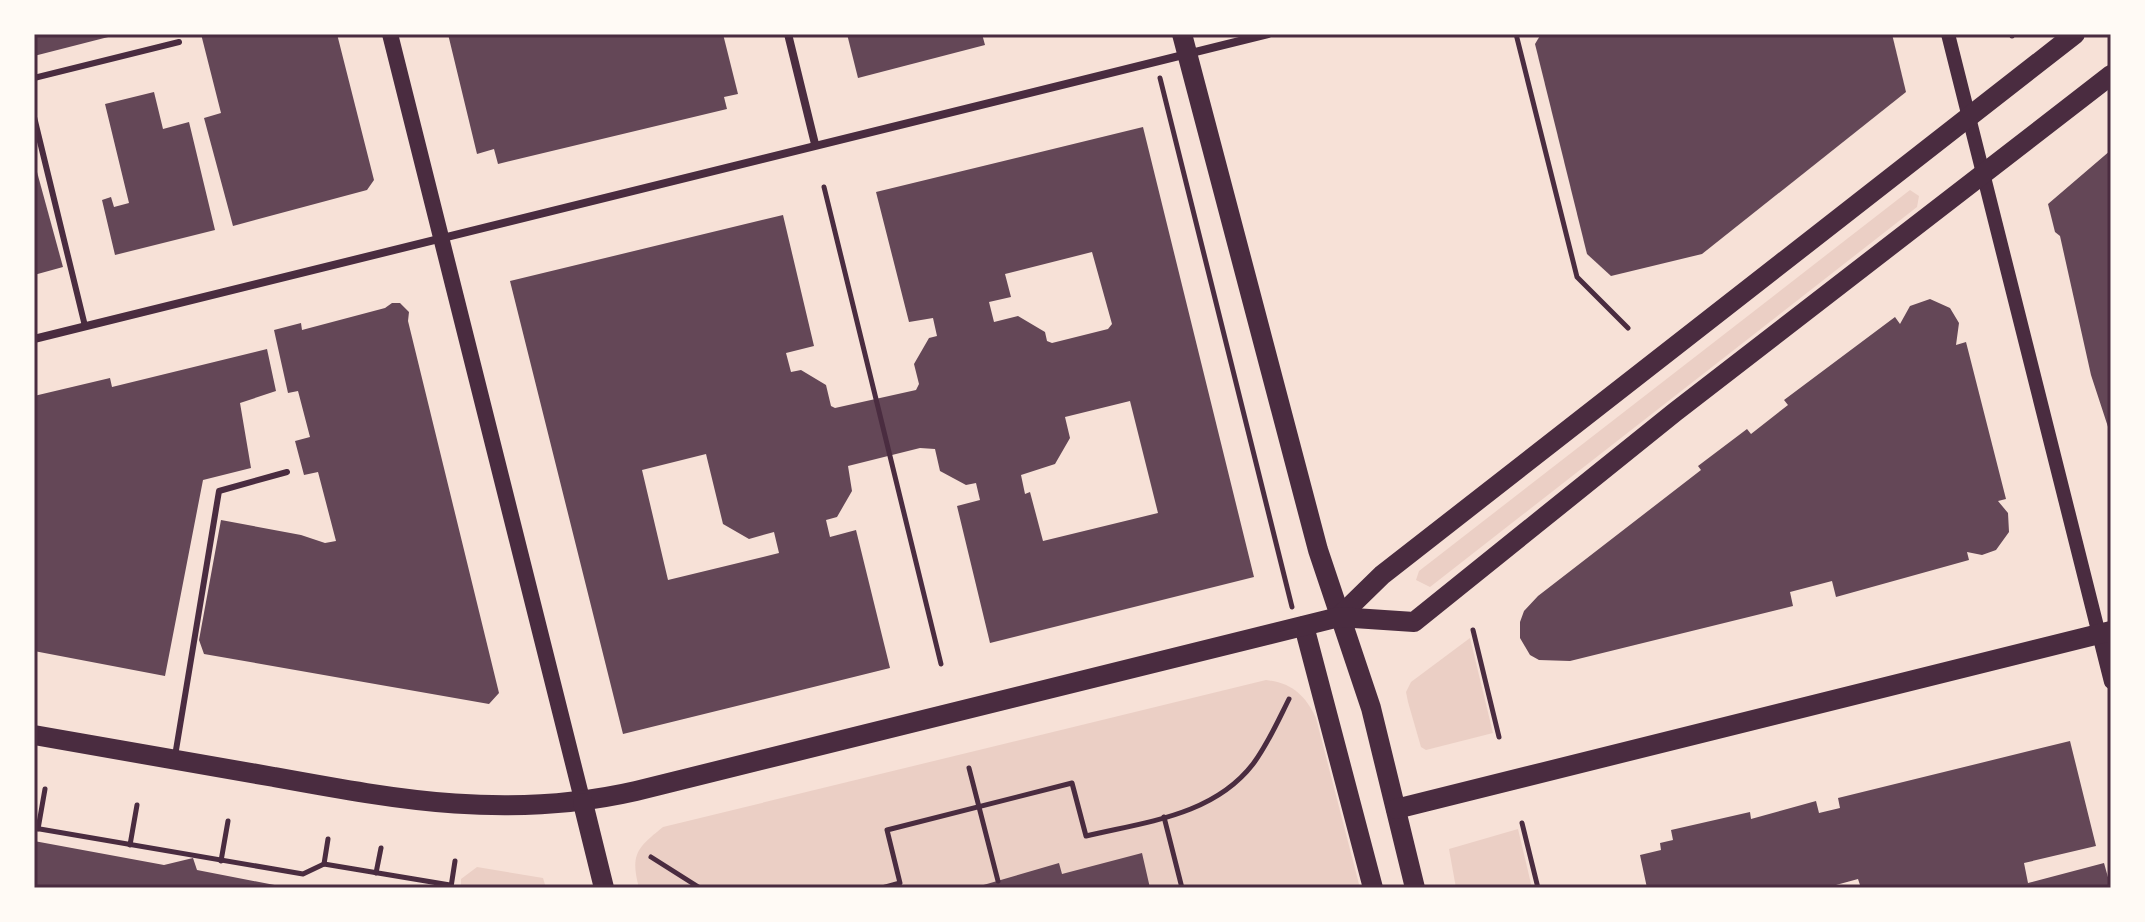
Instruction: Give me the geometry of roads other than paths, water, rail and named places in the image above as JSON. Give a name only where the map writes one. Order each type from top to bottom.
[{"type":"main road","points":[[390,34],[604,888]]},
{"type":"main road","points":[[1339,617],[1382,575],[2075,34]]},
{"type":"main road","points":[[1184,44],[1339,617],[1371,708],[1415,888]]},
{"type":"main road","points":[[34,735],[430,803],[524,808],[583,803],[1339,617],[1414,622],[1675,412],[2111,75]]},
{"type":"main road","points":[[1304,626],[1373,888]]},
{"type":"main road","points":[[1396,809],[2105,633]]},
{"type":"street","points":[[788,34],[815,144]]},
{"type":"street","points":[[34,339],[815,144],[1184,44],[1268,34]]},
{"type":"street","points":[[1948,34],[2105,633],[2111,682]]},
{"type":"lane","points":[[34,78],[179,42]]},
{"type":"lane","points":[[34,117],[85,326]]},
{"type":"lane","points":[[174,760],[219,491],[287,472]]}]
